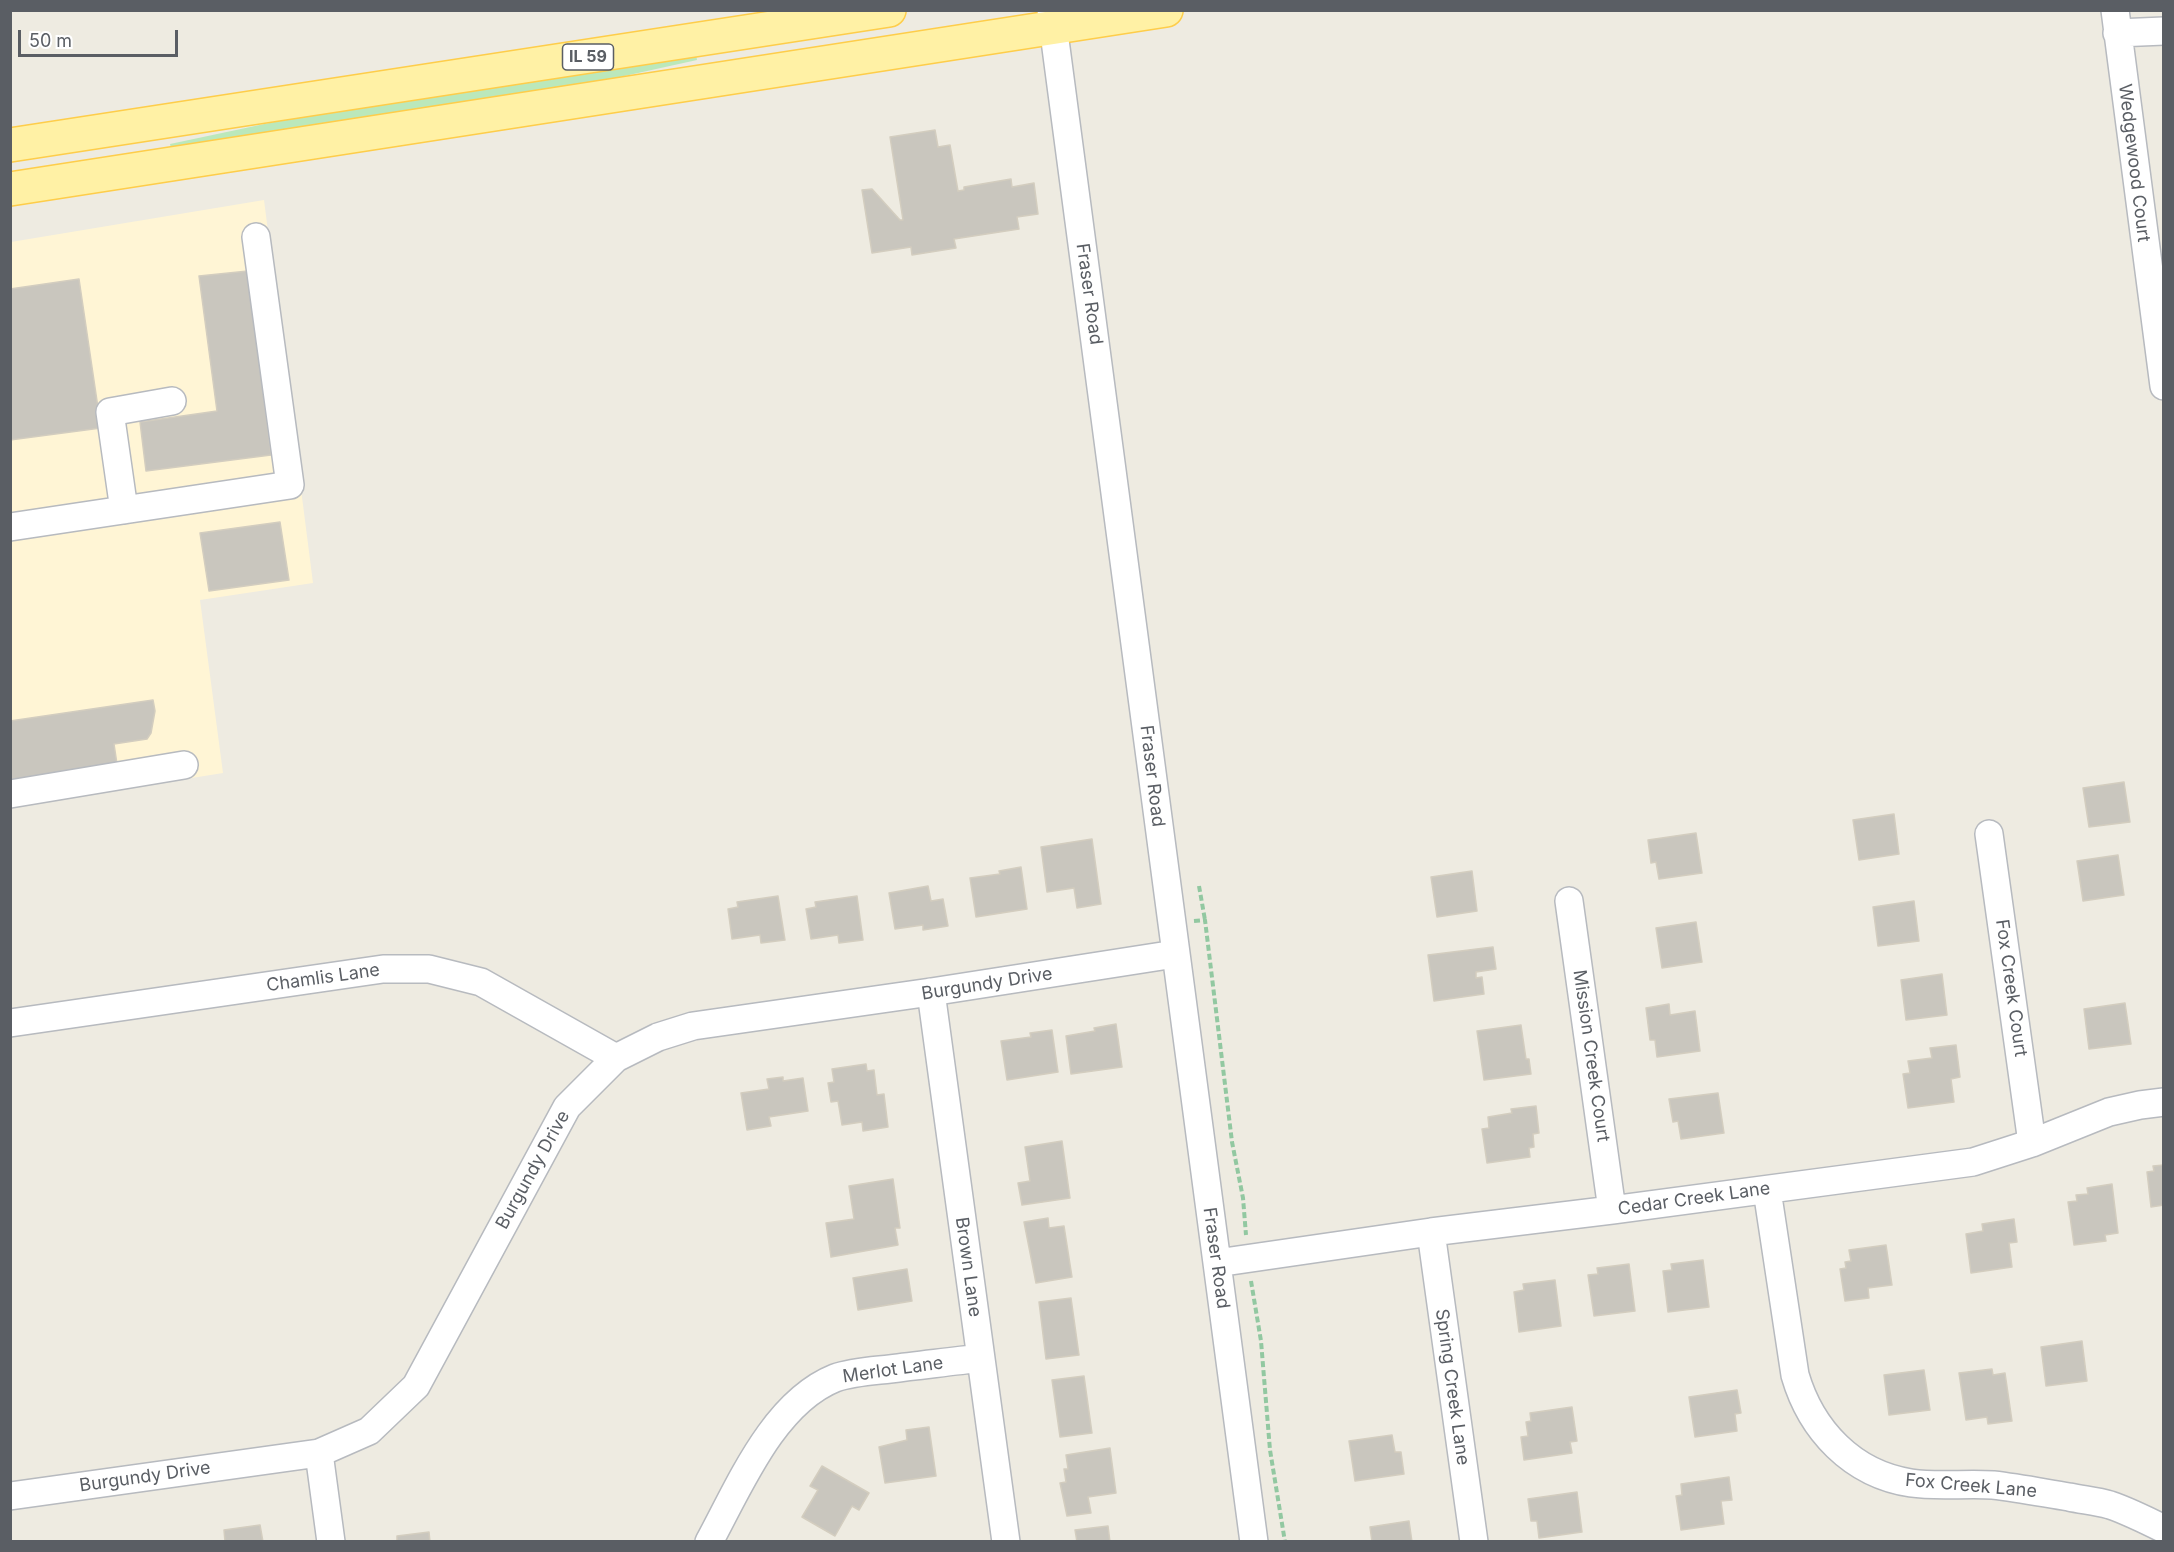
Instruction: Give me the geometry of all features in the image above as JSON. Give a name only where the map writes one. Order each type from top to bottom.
[{"type":"main road","name":"IL 59","points":[[10,146],[889,10]]},
{"type":"main road","name":"IL 59","points":[[10,189],[1052,19],[1166,10]]},
{"type":"street","name":"Fraser Road","points":[[1052,19],[1254,1542]]},
{"type":"street","points":[[2116,22],[2163,31]]},
{"type":"street","name":"Wedgewood Court","points":[[2116,22],[2163,386]]},
{"type":"street","points":[[10,527],[290,485],[256,237]]},
{"type":"street","points":[[123,510],[110,412],[172,401]]},
{"type":"street","points":[[10,794],[184,765]]},
{"type":"street","name":"Fox Creek Court","points":[[1989,834],[2032,1143]]},
{"type":"street","name":"Mission Creek Court","points":[[1569,901],[1612,1210]]},
{"type":"street","name":"Burgundy Drive","points":[[10,1496],[319,1453],[369,1431],[416,1386],[567,1107],[616,1058],[658,1037],[693,1026],[931,993],[1175,954]]},
{"type":"street","name":"Chamlis Lane","points":[[10,1023],[383,969],[415,968],[448,973],[482,982],[616,1058]]},
{"type":"street","name":"Brown Lane","points":[[931,993],[1006,1542]]},
{"type":"street","name":"Cedar Creek Lane","points":[[1217,1263],[1431,1232],[1972,1162],[2032,1143],[2109,1112],[2163,1102]]},
{"type":"street","name":"Fox Creek Lane","points":[[1767,1190],[1795,1375],[1801,1396],[1809,1413],[1847,1455],[1871,1471],[1895,1480],[1922,1484],[2016,1488],[2108,1504],[2163,1529]]},
{"type":"street","name":"Spring Creek Lane","points":[[1431,1232],[1473,1542]]},
{"type":"street","name":"Merlot Lane","points":[[709,1542],[760,1449],[783,1416],[810,1392],[836,1378],[865,1372],[981,1358]]},
{"type":"street","points":[[319,1453],[331,1542]]},
{"type":"path","points":[[1199,886],[1232,1142],[1243,1198],[1255,1312],[1261,1341],[1270,1450],[1285,1542]]},
{"type":"path","points":[[1171,925],[1205,920]]},
{"type":"shaded area","points":[[264,200],[313,583],[200,600],[223,773],[11,807],[11,242]]},
{"type":"green space","points":[[696,54],[697,60],[579,86],[171,148],[170,144],[288,119]]},
{"type":"building","points":[[935,130],[938,147],[950,145],[958,191],[964,190],[964,187],[1011,179],[1012,187],[1034,183],[1038,214],[1017,217],[1019,229],[954,239],[956,248],[912,255],[911,247],[872,253],[862,190],[872,189],[900,220],[903,220],[890,137]]},
{"type":"building","points":[[248,271],[271,455],[146,471],[140,422],[217,411],[199,276]]},
{"type":"building","points":[[79,279],[101,428],[10,440],[10,289]]},
{"type":"building","points":[[280,522],[289,580],[209,591],[200,533]]},
{"type":"building","points":[[153,700],[155,711],[151,733],[147,739],[114,744],[117,764],[10,780],[10,721]]},
{"type":"building","points":[[2124,782],[2130,822],[2089,827],[2083,788]]},
{"type":"building","points":[[1894,814],[1899,854],[1859,860],[1853,820]]},
{"type":"building","points":[[1696,833],[1702,873],[1659,879],[1656,862],[1651,863],[1648,840]]},
{"type":"building","points":[[1092,839],[1101,904],[1077,908],[1074,888],[1047,892],[1041,847]]},
{"type":"building","points":[[2118,855],[2124,895],[2083,901],[2077,861]]},
{"type":"building","points":[[1021,867],[1027,909],[976,917],[970,878],[1000,874],[999,871]]},
{"type":"building","points":[[1472,871],[1477,911],[1437,917],[1431,877]]},
{"type":"building","points":[[928,886],[931,901],[943,899],[948,926],[923,930],[923,925],[895,929],[889,893]]},
{"type":"building","points":[[778,896],[785,940],[761,943],[760,935],[732,939],[728,909],[738,907],[737,902]]},
{"type":"building","points":[[857,896],[863,940],[839,943],[838,935],[811,939],[806,909],[816,907],[815,902]]},
{"type":"building","points":[[1914,901],[1919,941],[1878,946],[1873,907]]},
{"type":"building","points":[[1696,922],[1702,962],[1662,968],[1656,928]]},
{"type":"building","points":[[1493,947],[1496,969],[1476,972],[1476,978],[1482,977],[1484,994],[1434,1001],[1428,955]]},
{"type":"building","points":[[1942,974],[1947,1015],[1906,1020],[1901,980]]},
{"type":"building","points":[[2125,1003],[2131,1044],[2089,1049],[2084,1009]]},
{"type":"building","points":[[1669,1004],[1670,1015],[1695,1011],[1700,1051],[1657,1057],[1655,1040],[1650,1040],[1646,1008]]},
{"type":"building","points":[[1116,1024],[1122,1067],[1071,1074],[1066,1036],[1095,1031],[1094,1028]]},
{"type":"building","points":[[1521,1025],[1526,1059],[1529,1059],[1531,1074],[1484,1080],[1477,1031]]},
{"type":"building","points":[[1052,1030],[1058,1072],[1007,1080],[1001,1041],[1031,1037],[1030,1033]]},
{"type":"building","points":[[1956,1045],[1960,1077],[1951,1079],[1954,1102],[1908,1108],[1903,1074],[1910,1073],[1908,1061],[1932,1058],[1930,1048]]},
{"type":"building","points":[[866,1064],[867,1071],[874,1070],[877,1095],[884,1094],[888,1127],[863,1131],[862,1122],[842,1125],[838,1101],[831,1102],[828,1083],[834,1082],[832,1069]]},
{"type":"building","points":[[783,1077],[783,1081],[803,1078],[808,1111],[769,1117],[771,1126],[747,1130],[741,1093],[769,1089],[767,1079]]},
{"type":"building","points":[[1718,1093],[1724,1133],[1681,1139],[1678,1121],[1673,1122],[1669,1099]]},
{"type":"building","points":[[1536,1106],[1539,1133],[1533,1134],[1534,1147],[1529,1148],[1530,1157],[1487,1163],[1482,1129],[1489,1128],[1488,1117],[1512,1113],[1511,1109]]},
{"type":"building","points":[[1062,1141],[1070,1198],[1022,1205],[1018,1183],[1030,1181],[1025,1147]]},
{"type":"building","points":[[2164,1165],[2164,1205],[2151,1207],[2147,1172],[2154,1171],[2153,1166]]},
{"type":"building","points":[[893,1179],[900,1228],[895,1228],[898,1245],[831,1257],[826,1223],[854,1219],[849,1186]]},
{"type":"building","points":[[2112,1184],[2118,1233],[2105,1235],[2106,1241],[2074,1245],[2068,1202],[2077,1201],[2076,1195],[2088,1194],[2087,1188]]},
{"type":"building","points":[[1048,1218],[1049,1228],[1064,1226],[1072,1277],[1036,1283],[1024,1222]]},
{"type":"building","points":[[2014,1219],[2017,1242],[2009,1243],[2012,1267],[1971,1273],[1966,1234],[1983,1231],[1982,1224]]},
{"type":"building","points":[[1886,1245],[1892,1285],[1868,1288],[1869,1298],[1845,1301],[1840,1269],[1846,1268],[1845,1262],[1851,1261],[1849,1250]]},
{"type":"building","points":[[1703,1260],[1709,1307],[1668,1312],[1663,1271],[1672,1270],[1671,1264]]},
{"type":"building","points":[[1629,1264],[1635,1311],[1594,1316],[1588,1275],[1598,1274],[1597,1268]]},
{"type":"building","points":[[907,1269],[912,1301],[858,1310],[853,1278]]},
{"type":"building","points":[[1555,1280],[1561,1326],[1519,1332],[1514,1292],[1524,1290],[1523,1284]]},
{"type":"building","points":[[1071,1298],[1079,1355],[1046,1359],[1039,1302]]},
{"type":"building","points":[[2082,1341],[2087,1381],[2046,1386],[2041,1347]]},
{"type":"building","points":[[1992,1369],[1993,1375],[2005,1373],[2012,1421],[1988,1424],[1987,1417],[1966,1420],[1959,1373]]},
{"type":"building","points":[[1924,1370],[1930,1410],[1889,1415],[1884,1375]]},
{"type":"building","points":[[1084,1376],[1092,1433],[1060,1437],[1052,1380]]},
{"type":"building","points":[[1737,1390],[1741,1413],[1735,1414],[1737,1431],[1695,1437],[1689,1397]]},
{"type":"building","points":[[1572,1407],[1577,1441],[1570,1442],[1572,1453],[1524,1460],[1521,1437],[1528,1436],[1526,1422],[1531,1421],[1530,1413]]},
{"type":"building","points":[[929,1427],[936,1476],[885,1483],[879,1447],[907,1440],[906,1430]]},
{"type":"building","points":[[1392,1435],[1395,1452],[1401,1452],[1404,1474],[1355,1481],[1349,1441]]},
{"type":"building","points":[[1110,1448],[1116,1493],[1088,1497],[1091,1513],[1067,1516],[1060,1483],[1066,1482],[1064,1469],[1068,1469],[1066,1455]]},
{"type":"building","points":[[822,1466],[869,1493],[859,1510],[852,1506],[835,1536],[802,1517],[818,1490],[810,1486]]},
{"type":"building","points":[[1729,1477],[1732,1500],[1721,1501],[1724,1524],[1681,1530],[1676,1496],[1682,1495],[1681,1484]]},
{"type":"building","points":[[1577,1492],[1582,1532],[1539,1538],[1537,1521],[1531,1521],[1528,1499]]},
{"type":"building","points":[[1409,1521],[1412,1542],[1372,1542],[1370,1527]]},
{"type":"building","points":[[260,1525],[263,1542],[225,1542],[224,1530]]},
{"type":"building","points":[[1108,1526],[1110,1542],[1077,1542],[1075,1530]]},
{"type":"building","points":[[429,1532],[430,1542],[397,1542],[397,1536]]}]
